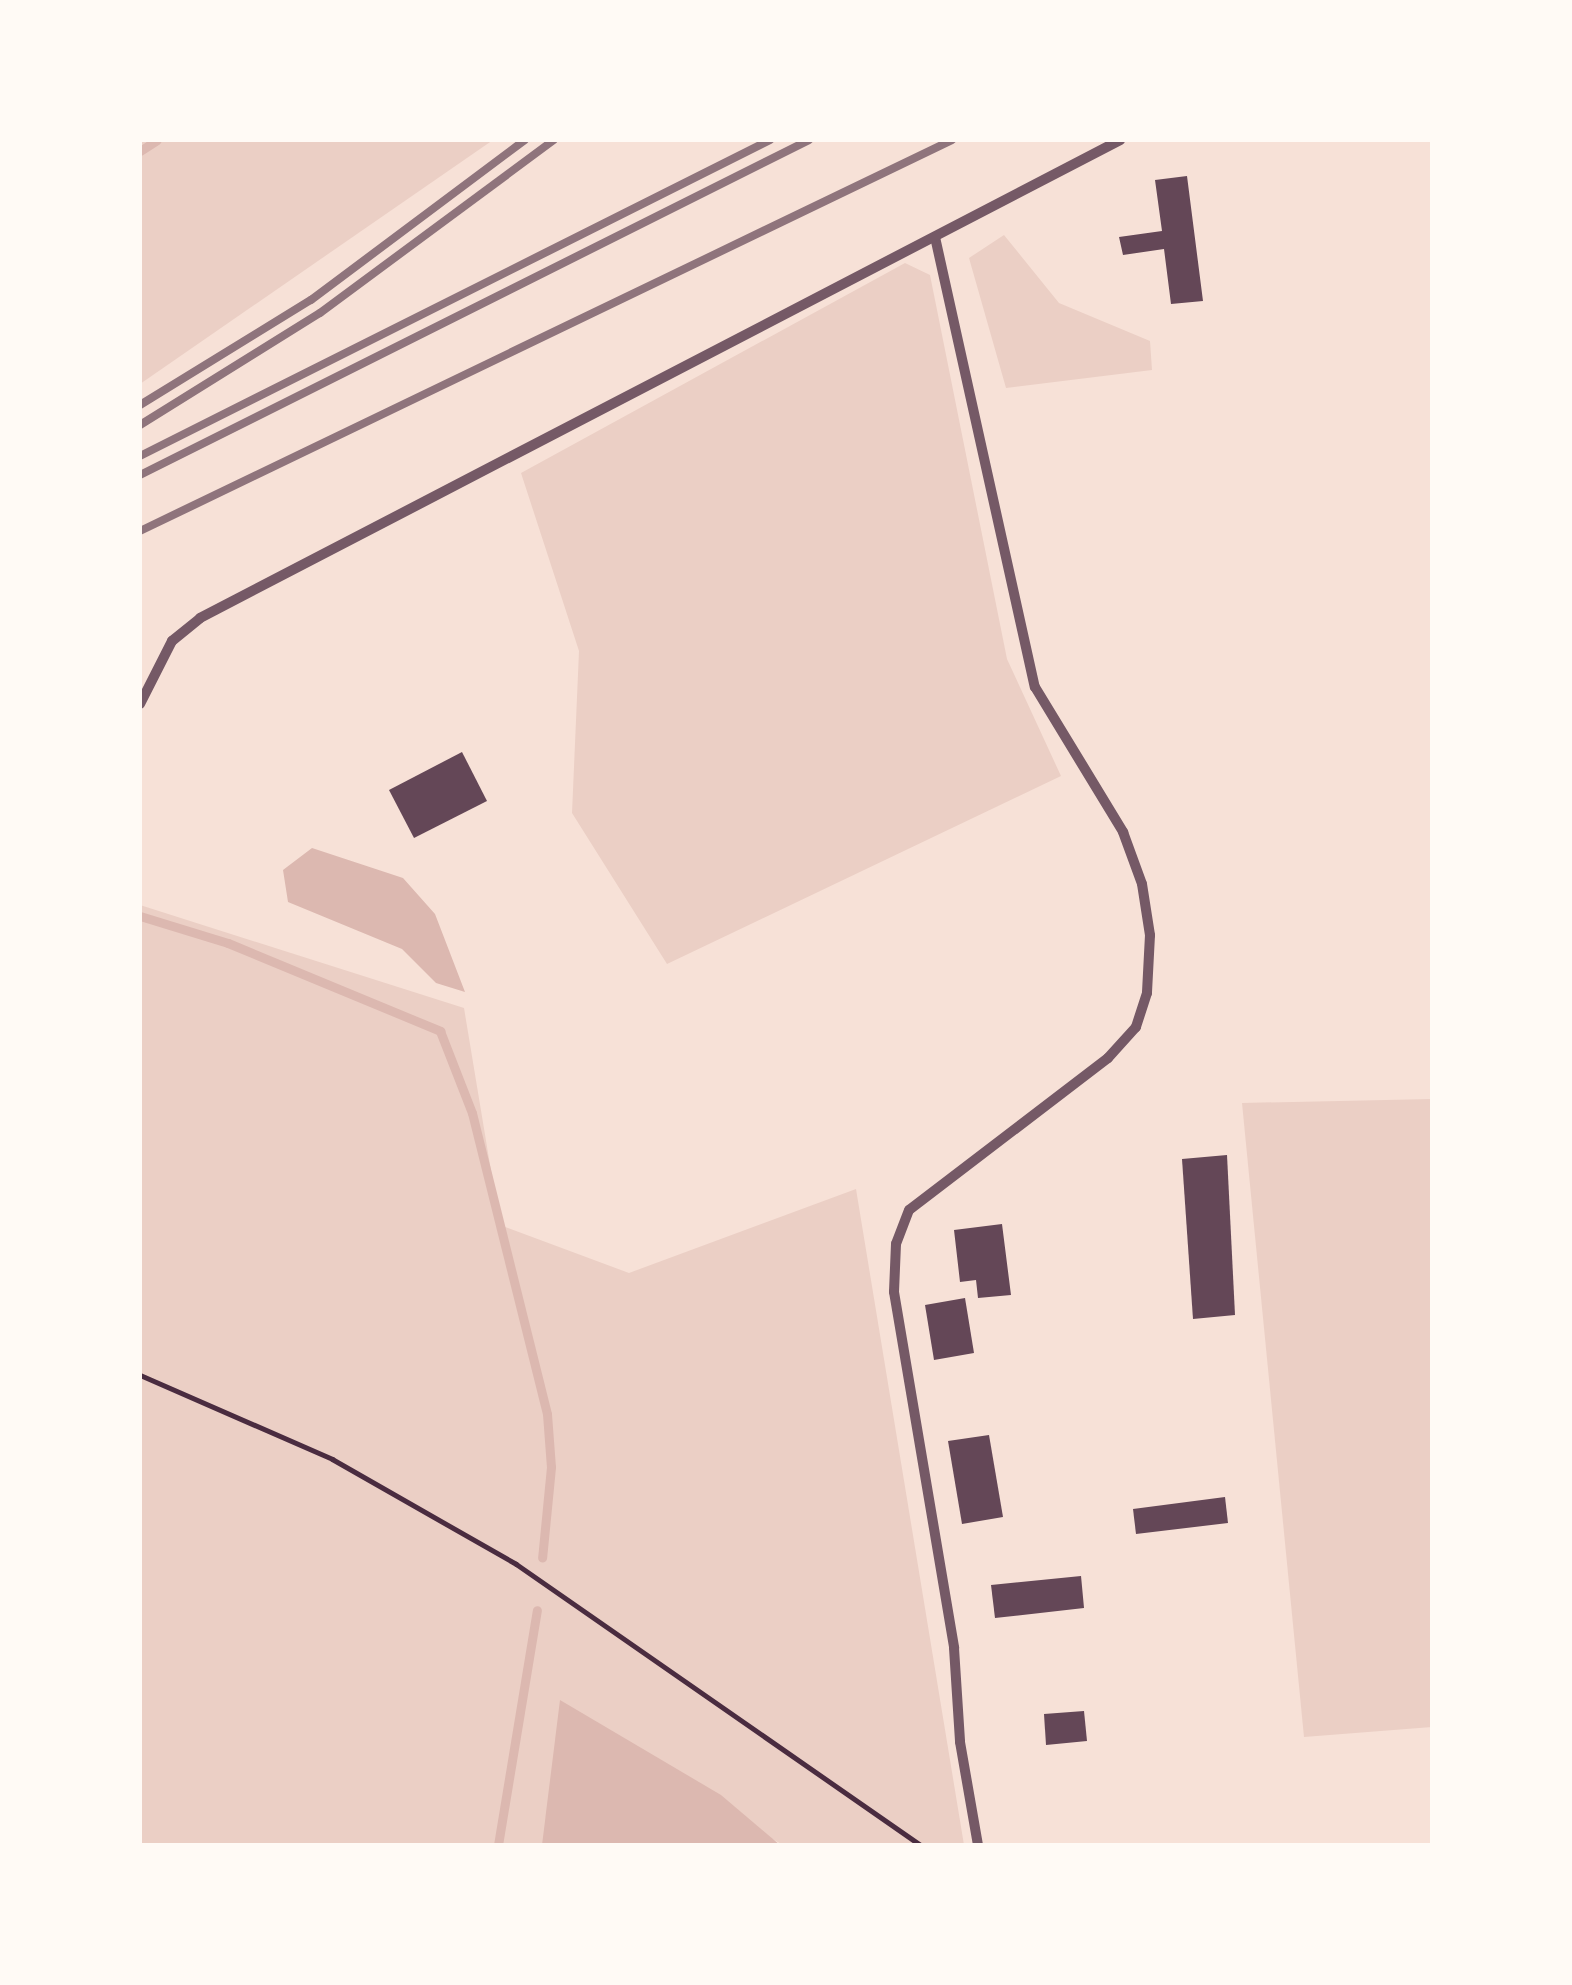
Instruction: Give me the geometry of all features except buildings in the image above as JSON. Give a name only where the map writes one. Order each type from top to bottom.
[{"type":"street","points":[[140,704],[172,641],[200,618],[1120,140]]},
{"type":"street","points":[[936,237],[1035,687],[1123,832],[1142,884],[1150,935],[1147,993],[1136,1028],[1108,1058],[908,1210],[896,1244],[894,1292],[954,1648],[960,1742],[978,1845]]},
{"type":"path","points":[[140,1374],[332,1459],[516,1564],[921,1845]]},
{"type":"shaded area","points":[[140,140],[493,140],[140,384]]},
{"type":"shaded area","points":[[1004,235],[1059,303],[1150,341],[1152,370],[1006,388],[969,258]]},
{"type":"shaded area","points":[[905,263],[930,275],[1007,659],[1061,776],[667,964],[572,813],[579,651],[521,473]]},
{"type":"shaded area","points":[[312,848],[403,878],[435,914],[465,992],[436,983],[402,949],[288,902],[283,870]]},
{"type":"shaded area","points":[[140,905],[464,1008],[500,1225],[629,1273],[856,1189],[964,1845],[783,1845],[587,1735],[564,1845],[140,1845]]},
{"type":"shaded area","points":[[1432,1099],[1432,1727],[1304,1737],[1242,1103]]},
{"type":"shaded area","points":[[560,1700],[721,1795],[780,1845],[542,1845]]},
{"type":"waterway","points":[[140,151],[157,140]]},
{"type":"waterway","points":[[140,916],[228,943],[440,1031],[472,1113],[547,1414],[551,1467],[542,1558]]},
{"type":"waterway","points":[[498,1845],[537,1610]]},
{"type":"railway","points":[[140,405],[311,300],[525,140]]},
{"type":"railway","points":[[140,425],[320,313],[554,140]]},
{"type":"railway","points":[[140,456],[770,140]]},
{"type":"railway","points":[[140,475],[809,140]]},
{"type":"railway","points":[[140,531],[952,140]]}]
